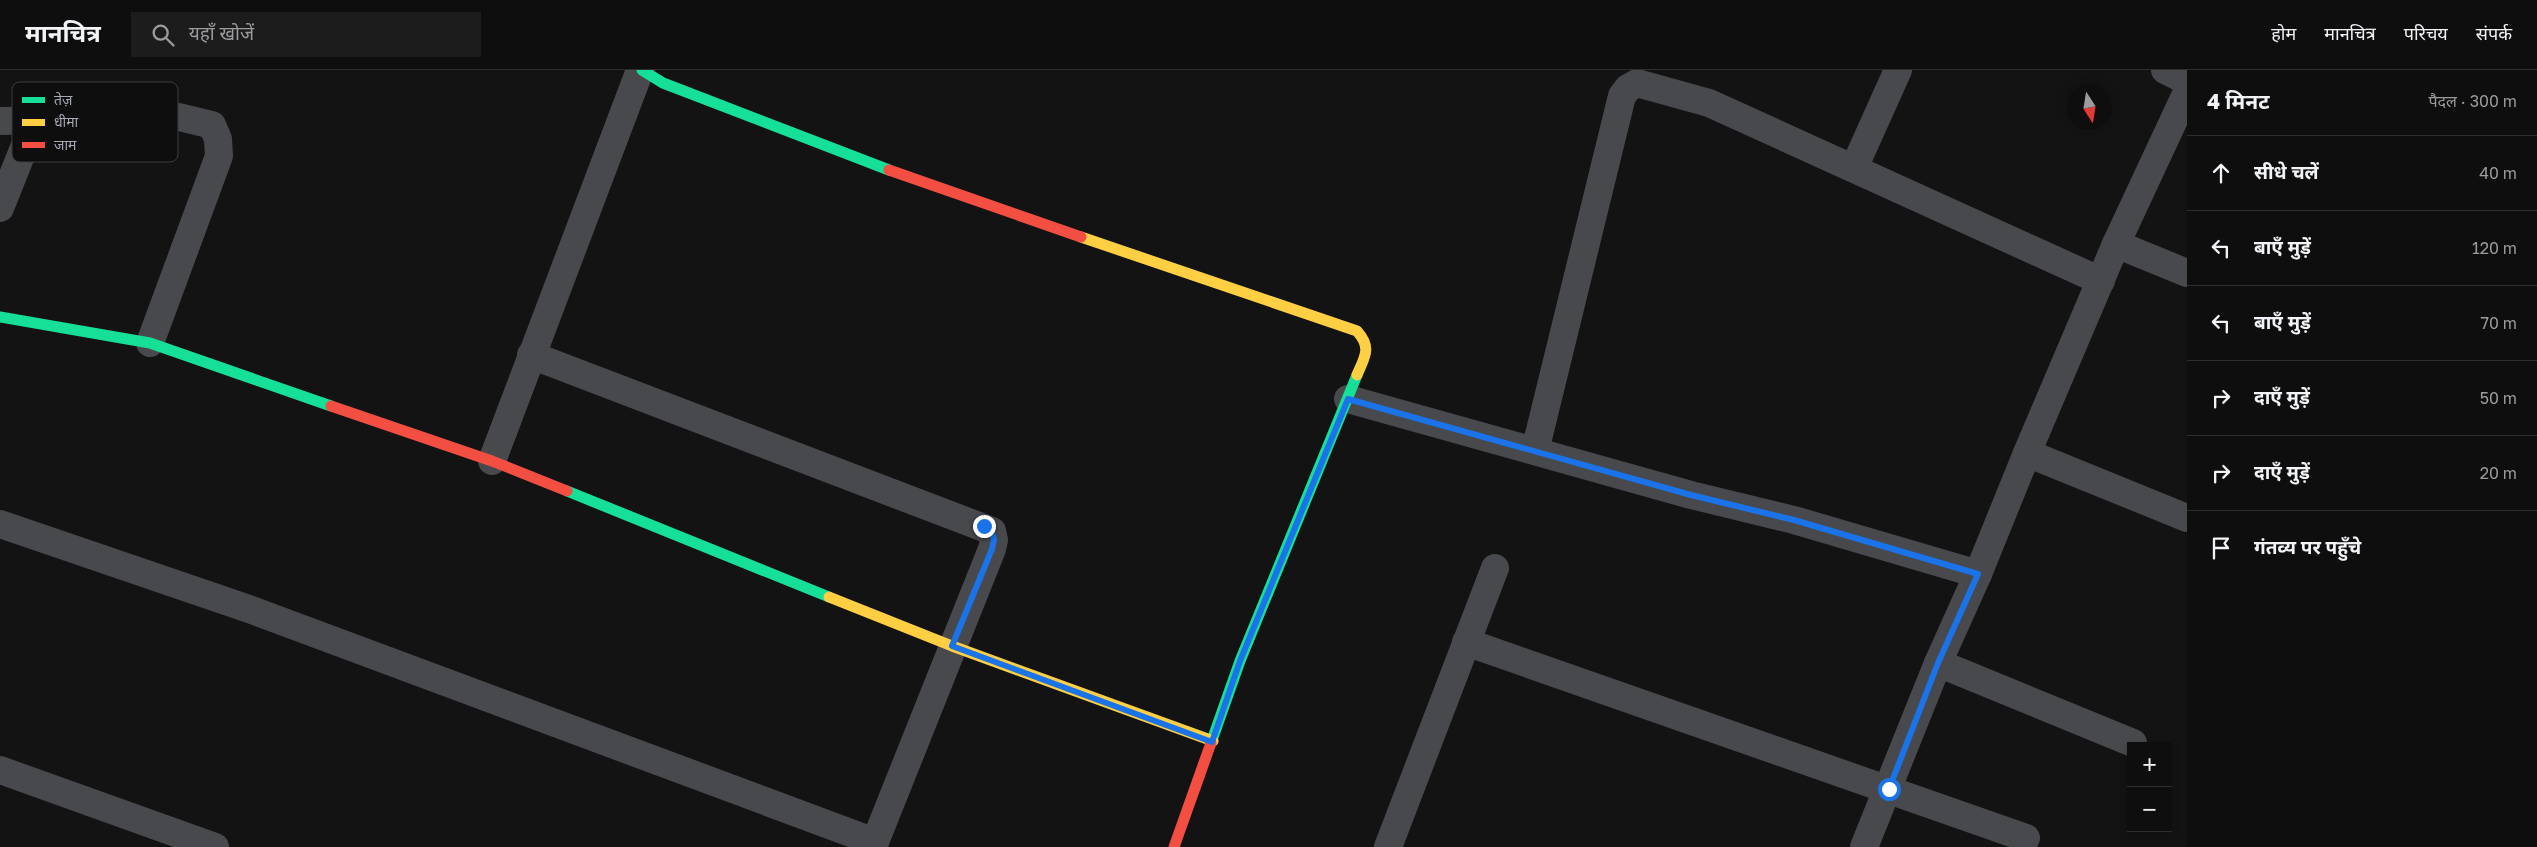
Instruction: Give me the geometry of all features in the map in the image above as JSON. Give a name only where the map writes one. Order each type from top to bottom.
[{"type":"street","points":[[492,461],[641,70],[672,87],[930,186],[1357,331],[1365,340],[1367,350],[1240,661],[1174,847]]},
{"type":"street","points":[[1854,168],[1898,70]]},
{"type":"street","points":[[2164,70],[2187,81]]},
{"type":"street","points":[[1535,451],[1622,96],[1628,88],[1638,83],[1709,103],[2101,281]]},
{"type":"street","points":[[1864,847],[1889,789],[1938,663],[1978,574],[2116,244],[2187,92]]},
{"type":"street","points":[[150,343],[219,156],[218,139],[212,125],[178,117]]},
{"type":"street","points":[[0,208],[18,162]]},
{"type":"street","points":[[2116,244],[2187,273]]},
{"type":"street","points":[[0,317],[150,343],[492,461],[952,646],[1212,742]]},
{"type":"street","points":[[0,524],[249,609],[874,844],[992,549],[994,540],[992,531],[531,355]]},
{"type":"street","points":[[1348,399],[1691,495],[1794,520],[1978,574]]},
{"type":"street","points":[[2027,453],[2187,518]]},
{"type":"street","points":[[1389,847],[1495,568]]},
{"type":"street","points":[[1466,642],[2026,838]]},
{"type":"street","points":[[1938,663],[2130,742]]},
{"type":"street","points":[[0,770],[215,847]]},
{"type":"traffic: fast","points":[[642,70],[663,83],[889,170]]},
{"type":"traffic: fast","points":[[0,317],[150,343],[331,406]]},
{"type":"traffic: fast","points":[[1211,743],[1240,661],[1357,375]]},
{"type":"traffic: fast","points":[[567,491],[829,597]]},
{"type":"traffic: slow","points":[[1081,237],[1357,331],[1366,347],[1366,352],[1357,375]]},
{"type":"traffic: slow","points":[[829,597],[952,646],[1213,741]]},
{"type":"traffic: jam","points":[[889,170],[1081,237]]},
{"type":"traffic: jam","points":[[331,406],[492,461],[567,491]]},
{"type":"traffic: jam","points":[[1174,847],[1211,743]]},
{"type":"route","points":[[984,526],[992,531],[994,540],[992,549],[952,646],[1212,742],[1240,661],[1348,399],[1691,495],[1794,520],[1978,574],[1938,663],[1889,789]]}]
